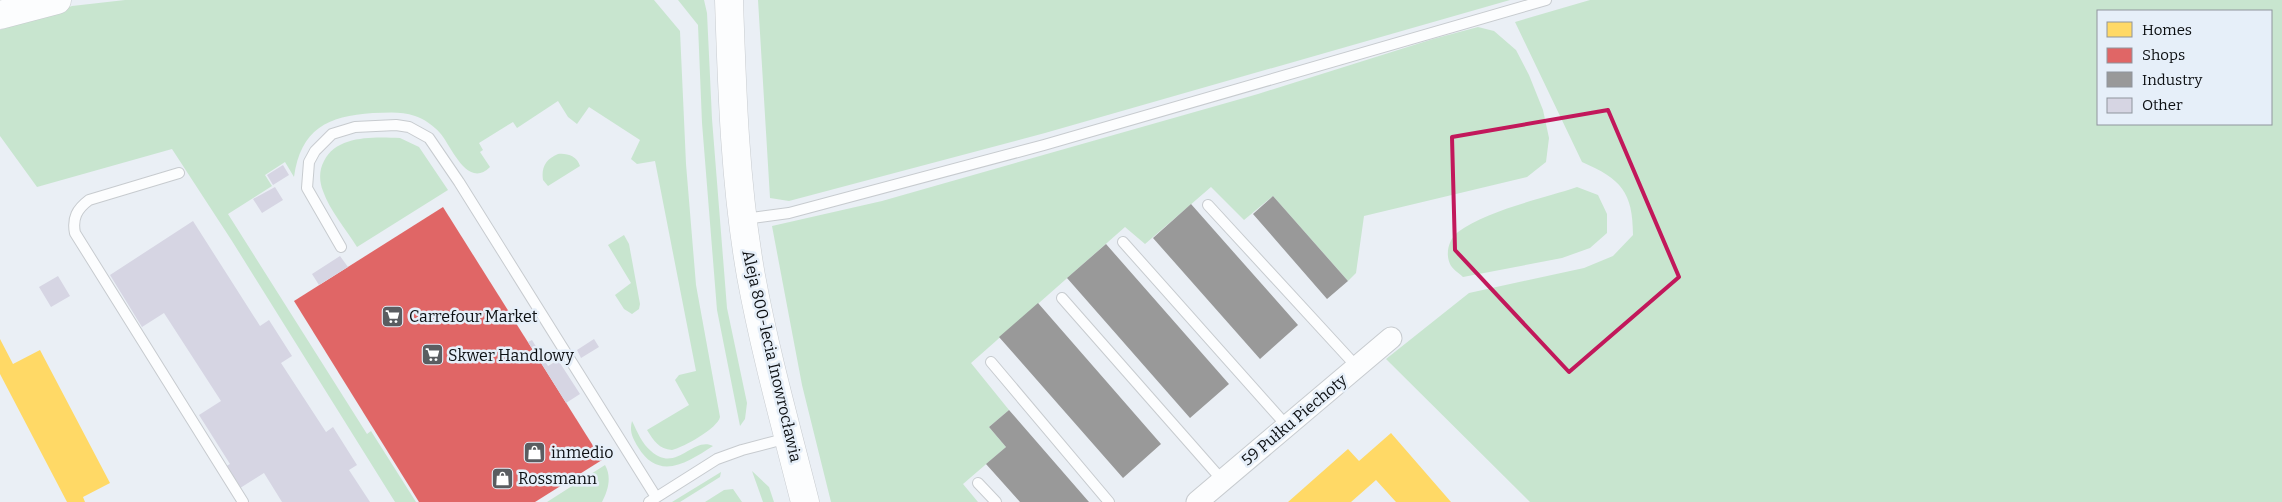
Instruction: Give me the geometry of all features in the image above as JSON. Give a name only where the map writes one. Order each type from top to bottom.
[{"type":"street","points":[[0,15],[57,0]]},
{"type":"street","name":"Aleja 800-lecia Inowrocławia","points":[[729,0],[732,104],[743,220],[751,276],[805,502]]},
{"type":"street","name":"59 Pułku Piechoty","points":[[1197,502],[1391,338]]},
{"type":"lane","points":[[743,220],[789,213],[1044,145],[1546,0]]},
{"type":"lane","points":[[341,246],[307,188],[307,172],[315,151],[332,134],[355,127],[396,125],[409,127],[429,138],[459,182],[652,500],[717,459],[742,450],[789,438]]},
{"type":"lane","points":[[179,173],[89,200],[81,206],[73,223],[75,232],[243,502]]},
{"type":"lane","points":[[1208,205],[1357,367]]},
{"type":"lane","points":[[1123,242],[1287,426]]},
{"type":"lane","points":[[1062,298],[1223,480]]},
{"type":"lane","points":[[991,362],[1109,502]]},
{"type":"lane","points":[[978,483],[996,502]]},
{"type":"highlighted area","points":[[1608,110],[1679,277],[1569,372],[1455,250],[1452,137]]},
{"type":"green space","points":[[125,0],[654,0],[680,31],[686,164],[696,285],[720,417],[718,421],[700,436],[672,450],[660,446],[647,430],[689,405],[675,380],[679,375],[696,371],[655,161],[637,164],[631,159],[640,140],[589,107],[577,124],[568,117],[558,101],[517,128],[513,122],[479,143],[483,150],[480,152],[490,167],[482,173],[474,173],[467,170],[437,130],[418,117],[404,113],[373,113],[342,118],[319,128],[310,136],[303,147],[294,177],[285,162],[265,175],[272,186],[228,214],[367,434],[371,431],[416,502],[395,502],[232,241],[172,149],[37,187],[0,136],[0,30],[72,6]]},
{"type":"green space","points":[[678,0],[704,0],[707,13],[712,119],[727,308],[747,403],[745,419],[740,426],[717,310],[702,123],[698,25]]},
{"type":"green space","points":[[758,0],[1510,0],[1045,133],[789,201],[770,198]]},
{"type":"green space","points":[[1590,0],[2282,0],[2282,502],[1530,502],[1386,359],[1469,293],[1584,268],[1613,256],[1633,235],[1631,208],[1627,197],[1615,181],[1582,162],[1515,22]]},
{"type":"green space","points":[[1478,27],[1494,31],[1516,50],[1529,75],[1543,110],[1549,138],[1546,162],[1527,177],[1364,216],[1356,273],[1348,281],[1273,196],[1244,220],[1211,187],[1145,244],[1125,227],[971,363],[1009,410],[989,427],[1006,447],[963,484],[978,502],[831,502],[802,385],[772,226],[882,201],[1258,94],[1433,39]]},
{"type":"green space","points":[[368,138],[400,138],[419,147],[448,190],[357,247],[326,198],[320,179],[322,164],[330,153],[338,146],[347,142]]},
{"type":"green space","points":[[558,154],[571,156],[577,160],[580,166],[548,186],[543,180],[544,167],[550,158]]},
{"type":"green space","points":[[1577,187],[1598,195],[1607,214],[1607,233],[1590,248],[1562,258],[1463,277],[1451,266],[1448,255],[1450,242],[1458,232],[1470,224],[1499,211]]},
{"type":"green space","points":[[624,235],[629,244],[640,304],[639,309],[632,314],[624,309],[615,295],[631,283],[608,245]]},
{"type":"green space","points":[[632,421],[645,445],[660,457],[668,459],[698,446],[706,444],[713,446],[684,463],[674,466],[655,464],[646,458],[638,447],[631,432]]},
{"type":"green space","points":[[605,465],[608,474],[608,484],[602,502],[547,502]]},
{"type":"green space","points":[[752,471],[769,487],[774,502],[763,502]]},
{"type":"green space","points":[[721,472],[720,477],[680,502],[672,502]]},
{"type":"green space","points":[[733,489],[742,502],[705,502],[724,490]]},
{"type":"building: Homes","points":[[0,339],[13,364],[40,350],[110,483],[83,497],[85,502],[67,502],[0,374]]},
{"type":"building: Homes","points":[[1391,433],[1451,502],[1396,502],[1376,480],[1351,502],[1288,502],[1348,449],[1359,461]]},
{"type":"building: Shops","name":"Skwer Handlowy","points":[[443,207],[602,460],[535,502],[419,502],[294,301]]},
{"type":"building: Industry","points":[[1273,196],[1348,281],[1327,299],[1253,214]]},
{"type":"building: Industry","points":[[1191,204],[1298,325],[1260,359],[1153,238]]},
{"type":"building: Industry","points":[[1106,244],[1229,384],[1190,418],[1067,278]]},
{"type":"building: Industry","points":[[1038,303],[1161,444],[1123,478],[999,337]]},
{"type":"building: Industry","points":[[1009,410],[1089,502],[1020,502],[986,464],[1006,447],[989,427]]},
{"type":"building: Other","points":[[283,165],[289,175],[273,185],[267,175]]},
{"type":"building: Other","points":[[275,187],[283,200],[262,213],[253,199]]},
{"type":"building: Other","points":[[193,221],[260,326],[269,320],[292,356],[281,363],[326,432],[333,427],[357,465],[349,470],[370,502],[282,502],[264,473],[237,490],[223,468],[230,464],[199,415],[221,401],[164,313],[142,327],[110,275]]},
{"type":"building: Other","points":[[340,256],[348,267],[319,285],[312,274]]},
{"type":"building: Other","points":[[58,276],[70,296],[51,307],[39,287]]},
{"type":"building: Other","points":[[594,339],[599,347],[581,358],[577,350]]},
{"type":"building: Other","points":[[532,340],[548,366],[558,360],[580,394],[566,403],[528,342]]},
{"type":"place","name":"Carrefour Market","points":[[393,316]]},
{"type":"place","name":"Skwer Handlowy","points":[[432,355]]},
{"type":"place","name":"inmedio","points":[[535,452]]},
{"type":"place","name":"Rossmann","points":[[502,478]]}]
